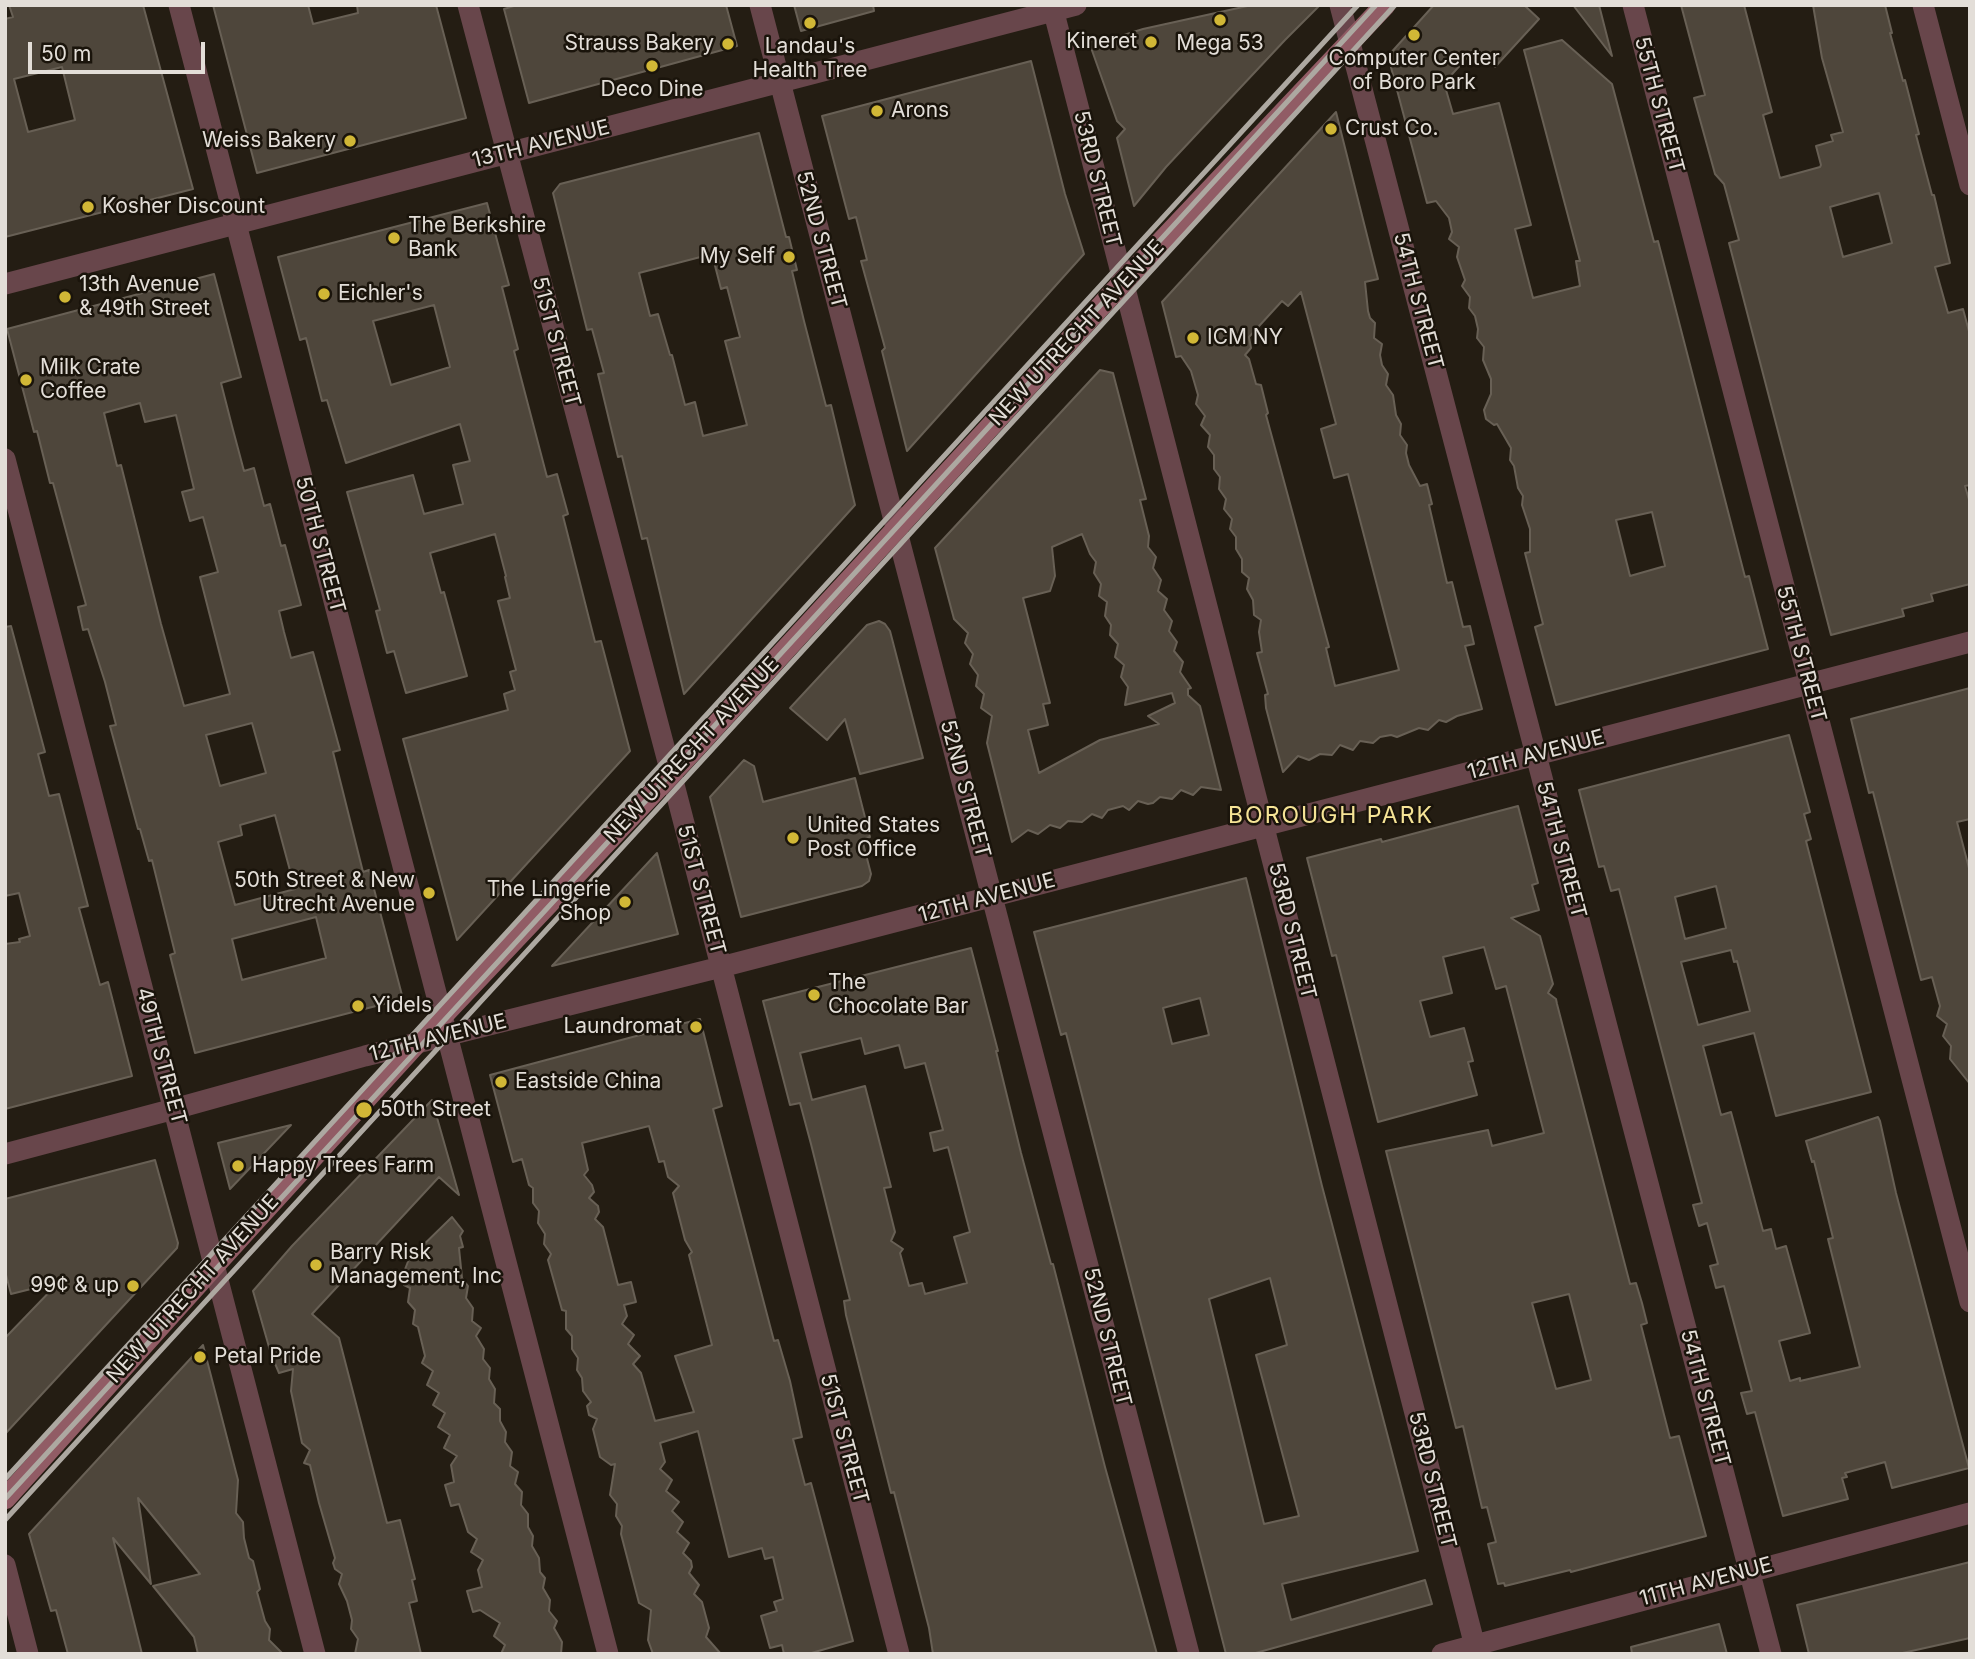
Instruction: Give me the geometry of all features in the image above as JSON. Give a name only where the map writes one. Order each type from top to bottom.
[{"type":"street","name":"50TH STREET","points":[[179,5],[608,1654]]},
{"type":"street","name":"51ST STREET","points":[[468,5],[671,773],[899,1654]]},
{"type":"street","name":"52ND STREET","points":[[760,5],[1189,1654]]},
{"type":"street","name":"13TH AVENUE","points":[[5,284],[1053,8],[1076,5]]},
{"type":"street","name":"54TH STREET","points":[[1340,5],[1771,1654]]},
{"type":"street","name":"NEW UTRECHT AVENUE","points":[[5,1499],[417,1043],[445,1026],[671,773],[1123,282],[1385,5]]},
{"type":"street","name":"55TH STREET","points":[[1633,5],[1970,1302]]},
{"type":"street","points":[[1923,5],[1970,185]]},
{"type":"street","name":"53RD STREET","points":[[1053,8],[1476,1650]]},
{"type":"street","name":"49TH STREET","points":[[5,459],[315,1654]]},
{"type":"street","name":"12TH AVENUE","points":[[445,1026],[721,967],[1970,642]]},
{"type":"street","name":"12TH AVENUE","points":[[5,1154],[417,1043]]},
{"type":"street","name":"11TH AVENUE","points":[[1442,1654],[1476,1650],[1749,1570],[1970,1513]]},
{"type":"street","points":[[5,1565],[28,1654]]},
{"type":"building","points":[[9,5],[143,5],[193,189],[5,237],[5,19],[13,17]],"holes":[[[62,67],[75,120],[28,132],[14,79]]]},
{"type":"building","points":[[213,5],[308,5],[313,24],[358,13],[357,5],[436,5],[466,118],[257,173]]},
{"type":"building","points":[[517,5],[726,5],[737,46],[529,103],[504,9]]},
{"type":"building","points":[[794,5],[873,5],[874,11],[801,31]]},
{"type":"building","points":[[1252,5],[1320,5],[1166,167],[1134,206],[1117,138],[1125,129],[1117,121],[1089,42]]},
{"type":"building","points":[[1434,5],[1524,5],[1539,19],[1495,67],[1475,49],[1444,83],[1453,114],[1499,103],[1531,225],[1515,229],[1533,298],[1580,286],[1576,261],[1580,261],[1524,50],[1562,40],[1612,84],[1654,242],[1658,241],[1745,577],[1749,576],[1768,649],[1556,705],[1535,627],[1543,624],[1525,553],[1530,552],[1530,529],[1522,505],[1523,496],[1510,460],[1511,448],[1497,424],[1494,425],[1486,419],[1484,410],[1491,394],[1491,379],[1483,360],[1484,347],[1477,338],[1475,316],[1469,308],[1470,297],[1462,286],[1465,280],[1457,257],[1459,247],[1449,239],[1452,232],[1449,218],[1436,201],[1427,203],[1388,56]],"holes":[[[1652,512],[1665,566],[1630,576],[1616,520]]]},
{"type":"building","points":[[1573,5],[1599,5],[1612,56]]},
{"type":"building","points":[[1681,5],[1744,5],[1772,112],[1763,115],[1780,178],[1820,167],[1816,146],[1833,141],[1831,135],[1843,132],[1822,58],[1813,5],[1885,5],[1950,263],[1935,267],[1948,313],[1963,309],[1970,335],[1970,485],[1965,486],[1970,503],[1970,584],[1931,594],[1933,601],[1902,609],[1904,616],[1831,635],[1729,243],[1739,240],[1724,184],[1715,174],[1694,98],[1705,95]],"holes":[[[1879,193],[1892,243],[1843,257],[1830,207]]]},
{"type":"building","points":[[1031,61],[1065,194],[1084,254],[907,451],[882,351],[885,348],[861,261],[867,260],[856,217],[849,219],[822,116]]},
{"type":"building","points":[[1336,112],[1378,279],[1365,282],[1368,311],[1375,323],[1374,338],[1382,344],[1382,365],[1388,374],[1386,385],[1393,395],[1396,415],[1401,424],[1400,435],[1407,445],[1409,465],[1420,486],[1427,484],[1432,504],[1429,505],[1447,583],[1452,582],[1463,627],[1470,626],[1474,644],[1465,646],[1482,709],[1446,722],[1439,720],[1428,730],[1419,728],[1397,737],[1380,737],[1373,743],[1360,741],[1353,750],[1340,745],[1332,755],[1320,754],[1309,760],[1298,756],[1283,772],[1266,708],[1265,695],[1268,694],[1257,653],[1262,652],[1259,632],[1261,620],[1254,615],[1253,600],[1247,589],[1249,578],[1242,572],[1242,559],[1236,549],[1236,537],[1230,529],[1232,519],[1224,509],[1226,499],[1219,489],[1220,477],[1214,469],[1214,455],[1208,447],[1210,435],[1201,425],[1205,416],[1196,404],[1198,395],[1191,371],[1181,356],[1176,357],[1162,302]],"holes":[[[1301,292],[1336,424],[1321,429],[1334,478],[1348,474],[1399,670],[1335,686],[1326,648],[1329,647],[1266,415],[1268,413],[1261,385],[1256,384],[1249,359],[1245,355],[1251,348],[1249,337],[1282,301],[1288,306]]]},
{"type":"building","points":[[759,133],[786,237],[789,237],[797,270],[792,271],[826,406],[831,405],[855,505],[684,694],[647,538],[642,539],[622,456],[618,457],[598,374],[604,373],[592,329],[587,330],[553,193],[560,184]],"holes":[[[712,254],[721,289],[727,287],[740,337],[725,341],[747,425],[703,436],[695,402],[685,405],[658,314],[650,316],[639,273]]]},
{"type":"building","points":[[487,203],[509,285],[502,287],[518,349],[514,351],[547,477],[557,474],[568,514],[563,516],[595,642],[601,641],[630,751],[457,940],[403,739],[508,710],[504,694],[515,690],[510,672],[516,670],[498,601],[510,598],[495,534],[430,553],[441,593],[444,592],[467,676],[406,693],[394,651],[387,653],[376,611],[380,610],[347,492],[413,475],[424,514],[463,504],[453,465],[470,461],[460,424],[346,463],[327,400],[322,401],[306,338],[300,340],[278,257]],"holes":[[[434,305],[450,367],[391,385],[373,321]]]},
{"type":"building","points":[[214,274],[241,377],[221,383],[232,426],[244,471],[254,468],[264,506],[270,504],[281,546],[285,545],[301,605],[279,611],[284,632],[291,658],[313,652],[340,750],[333,752],[363,872],[369,870],[403,999],[195,1053],[170,955],[175,953],[152,860],[149,861],[138,829],[110,726],[116,725],[105,682],[88,629],[83,630],[78,607],[86,605],[53,483],[50,483],[37,431],[34,432],[7,329]],"holes":[[[140,403],[145,422],[176,415],[194,489],[182,492],[190,521],[203,517],[218,572],[200,577],[230,694],[184,706],[121,465],[117,466],[104,413]],[[252,723],[266,773],[220,786],[206,735]],[[275,815],[295,889],[235,905],[218,842],[242,835],[240,825]],[[316,917],[326,958],[242,980],[232,939]]]},
{"type":"building","points":[[1100,370],[1113,373],[1146,499],[1140,500],[1149,536],[1148,547],[1156,557],[1153,568],[1161,580],[1158,591],[1167,599],[1164,610],[1172,621],[1169,631],[1177,642],[1174,651],[1183,662],[1180,672],[1191,688],[1188,689],[1188,695],[1200,706],[1221,790],[1201,787],[1193,795],[1181,790],[1172,799],[1160,797],[1148,804],[1138,801],[1129,810],[1123,806],[1108,810],[1102,818],[1092,814],[1082,822],[1068,821],[1060,828],[1050,825],[1038,834],[1028,830],[1012,842],[987,743],[992,716],[981,708],[984,694],[976,686],[978,675],[970,664],[973,654],[965,643],[968,633],[954,619],[935,548]],"holes":[[[1082,534],[1096,562],[1094,573],[1101,584],[1099,596],[1107,602],[1105,616],[1111,625],[1110,635],[1118,644],[1115,657],[1124,665],[1121,677],[1128,687],[1125,705],[1172,693],[1175,703],[1148,716],[1159,724],[1100,740],[1039,773],[1028,730],[1048,725],[1043,704],[1050,703],[1023,598],[1050,591],[1055,576],[1052,547]]]},
{"type":"building","points":[[879,621],[890,631],[923,758],[860,774],[845,719],[827,740],[790,708],[867,625]]},
{"type":"building","points":[[11,626],[45,752],[38,754],[49,796],[59,794],[88,906],[79,908],[100,985],[108,982],[132,1076],[5,1109],[5,944],[20,942],[19,939],[30,936],[19,893],[5,896],[5,627]]},
{"type":"building","points":[[1970,688],[1970,819],[1957,822],[1970,872],[1970,1084],[1950,1059],[1951,1046],[1943,1036],[1947,1024],[1937,1016],[1940,1006],[1932,977],[1921,980],[1873,792],[1869,793],[1851,719]]},
{"type":"building","points":[[1789,735],[1810,812],[1804,814],[1811,839],[1806,841],[1871,1092],[1776,1116],[1754,1033],[1703,1046],[1721,1115],[1731,1112],[1763,1231],[1771,1229],[1776,1249],[1786,1246],[1810,1333],[1779,1341],[1790,1381],[1860,1367],[1828,1239],[1833,1238],[1814,1161],[1812,1162],[1806,1141],[1878,1117],[1969,1468],[1892,1488],[1885,1462],[1845,1473],[1847,1477],[1842,1478],[1848,1499],[1783,1516],[1755,1412],[1747,1414],[1741,1393],[1752,1391],[1724,1286],[1716,1288],[1710,1266],[1718,1264],[1707,1223],[1699,1226],[1693,1205],[1702,1203],[1619,889],[1611,891],[1604,866],[1599,867],[1579,790]],"holes":[[[1716,886],[1726,928],[1685,939],[1675,897]],[[1731,950],[1734,962],[1737,961],[1750,1011],[1698,1025],[1681,962]]]},
{"type":"building","name":"United States Post Office","points":[[744,760],[754,766],[763,802],[855,778],[870,837],[862,839],[871,874],[869,881],[862,886],[741,917],[710,797]]},
{"type":"building","points":[[1518,806],[1538,883],[1532,885],[1539,910],[1511,918],[1540,936],[1553,984],[1548,993],[1556,999],[1630,1284],[1636,1283],[1642,1303],[1647,1323],[1641,1325],[1670,1438],[1679,1436],[1706,1536],[1571,1572],[1570,1570],[1505,1586],[1504,1583],[1498,1584],[1488,1544],[1496,1542],[1487,1507],[1482,1508],[1463,1426],[1456,1428],[1386,1151],[1488,1130],[1492,1146],[1544,1133],[1506,986],[1496,989],[1484,947],[1443,957],[1452,993],[1420,1001],[1430,1037],[1464,1028],[1473,1061],[1468,1062],[1477,1095],[1378,1122],[1336,955],[1332,956],[1307,858],[1381,839],[1382,842]],"holes":[[[1569,1294],[1591,1380],[1556,1389],[1532,1303]]]},
{"type":"building","points":[[657,853],[678,934],[552,966]]},
{"type":"building","points":[[1246,878],[1322,1186],[1418,1551],[1282,1584],[1291,1620],[1425,1580],[1432,1604],[1252,1654],[1226,1654],[1066,1033],[1061,1035],[1034,932]],"holes":[[[1200,998],[1209,1035],[1172,1044],[1163,1008]],[[1270,1278],[1287,1345],[1256,1355],[1299,1516],[1264,1524],[1209,1299]]]},
{"type":"building","points":[[971,948],[1021,1153],[1157,1654],[933,1654],[929,1628],[894,1492],[891,1493],[846,1315],[844,1301],[850,1300],[811,1144],[800,1103],[790,1105],[763,1001]],"holes":[[[861,1038],[865,1054],[899,1045],[905,1068],[925,1063],[943,1130],[930,1133],[934,1151],[948,1147],[970,1232],[954,1237],[967,1283],[925,1294],[922,1283],[909,1286],[900,1253],[903,1249],[891,1241],[895,1232],[884,1188],[891,1187],[865,1086],[812,1100],[800,1053]]]},
{"type":"building","points":[[700,1019],[722,1106],[713,1109],[774,1341],[778,1340],[790,1381],[802,1437],[793,1439],[805,1485],[811,1483],[853,1641],[808,1654],[784,1654],[782,1645],[770,1648],[761,1616],[777,1611],[774,1602],[783,1599],[773,1557],[765,1559],[762,1548],[729,1557],[698,1431],[660,1443],[665,1462],[660,1469],[672,1480],[666,1491],[679,1502],[672,1511],[683,1522],[677,1532],[689,1543],[683,1553],[691,1561],[689,1573],[699,1585],[694,1594],[702,1602],[709,1628],[706,1637],[721,1654],[653,1654],[648,1640],[651,1610],[639,1603],[621,1534],[622,1526],[616,1516],[617,1504],[610,1495],[615,1464],[611,1465],[600,1457],[593,1429],[597,1419],[589,1415],[587,1406],[591,1402],[583,1391],[582,1378],[577,1370],[578,1358],[572,1349],[572,1336],[566,1329],[566,1311],[562,1310],[548,1260],[551,1254],[544,1244],[545,1234],[538,1223],[539,1211],[533,1203],[533,1188],[529,1185],[522,1159],[513,1162],[490,1075]],"holes":[[[649,1126],[659,1162],[664,1161],[668,1177],[679,1186],[673,1193],[685,1240],[692,1252],[689,1255],[712,1345],[675,1356],[694,1412],[655,1421],[641,1373],[633,1364],[640,1356],[628,1344],[634,1335],[622,1324],[627,1316],[624,1305],[636,1302],[631,1282],[618,1285],[603,1227],[595,1219],[599,1212],[598,1206],[589,1198],[594,1192],[584,1175],[588,1170],[582,1143]]]},
{"type":"building","points":[[432,1100],[459,1195],[439,1177],[312,1314],[339,1338],[387,1523],[400,1520],[415,1579],[412,1580],[417,1601],[409,1603],[421,1654],[355,1654],[358,1639],[351,1629],[352,1620],[347,1601],[339,1584],[342,1574],[335,1569],[333,1563],[335,1558],[310,1465],[304,1463],[310,1450],[302,1443],[291,1391],[293,1369],[279,1373],[253,1291],[292,1246]]},
{"type":"building","name":"Happy Trees Farm","points":[[291,1125],[230,1189],[218,1143]]},
{"type":"building","points":[[155,1160],[178,1243],[177,1248],[5,1434],[5,1338],[59,1282],[11,1294],[5,1271],[5,1199]]},
{"type":"building","points":[[452,1217],[463,1231],[460,1236],[463,1247],[459,1248],[462,1278],[468,1286],[466,1298],[473,1308],[472,1321],[481,1328],[476,1336],[484,1349],[483,1359],[490,1368],[489,1379],[495,1389],[494,1403],[500,1409],[500,1421],[506,1432],[505,1442],[512,1452],[510,1466],[518,1472],[515,1484],[522,1492],[521,1505],[528,1514],[528,1527],[533,1536],[532,1546],[539,1558],[540,1572],[545,1578],[543,1588],[550,1600],[549,1611],[557,1621],[554,1628],[562,1642],[561,1654],[501,1654],[505,1645],[494,1636],[500,1623],[480,1610],[473,1612],[467,1591],[482,1587],[478,1570],[483,1560],[471,1552],[477,1539],[468,1532],[459,1504],[451,1506],[445,1485],[454,1482],[451,1465],[457,1456],[444,1448],[450,1435],[438,1427],[445,1413],[433,1405],[439,1393],[427,1385],[433,1371],[422,1363],[425,1356],[418,1327],[413,1324],[415,1310],[408,1302],[410,1288],[404,1285],[402,1277],[409,1259]]},
{"type":"building","points":[[203,1345],[238,1480],[236,1513],[243,1522],[249,1558],[253,1561],[260,1589],[257,1592],[270,1629],[269,1640],[283,1654],[198,1654],[194,1637],[153,1586],[200,1574],[138,1498],[151,1584],[113,1538],[142,1654],[68,1654],[56,1610],[51,1611],[29,1534]]},
{"type":"building","points":[[1970,1562],[1970,1638],[1898,1654],[1809,1654],[1797,1605]]},
{"type":"building","points":[[1719,1624],[1727,1654],[1632,1654],[1631,1647]]},
{"type":"railway","points":[[5,1479],[1358,5]]},
{"type":"railway","points":[[5,1499],[1376,5]]},
{"type":"railway","points":[[5,1520],[1395,5]]},
{"type":"place","name":"Mega 53","points":[[1220,20]]},
{"type":"place","name":"Landau's Health Tree","points":[[810,23]]},
{"type":"place","name":"Computer Center of Boro Park","points":[[1414,35]]},
{"type":"place","name":"Kineret","points":[[1151,42]]},
{"type":"place","name":"Strauss Bakery","points":[[728,44]]},
{"type":"place","name":"Deco Dine","points":[[652,66]]},
{"type":"place","name":"Arons","points":[[877,111]]},
{"type":"place","name":"Crust Co.","points":[[1331,129]]},
{"type":"place","name":"Weiss Bakery","points":[[350,141]]},
{"type":"place","name":"Kosher Discount","points":[[88,207]]},
{"type":"place","name":"The Berkshire Bank","points":[[394,238]]},
{"type":"place","name":"My Self","points":[[789,257]]},
{"type":"place","name":"Eichler's","points":[[324,294]]},
{"type":"place","name":"13th Avenue & 49th Street","points":[[65,297]]},
{"type":"place","name":"ICM NY","points":[[1193,338]]},
{"type":"place","name":"Milk Crate Coffee","points":[[26,380]]},
{"type":"place","name":"United States Post Office","points":[[793,838]]},
{"type":"place","name":"50th Street & New Utrecht Avenue","points":[[429,893]]},
{"type":"place","name":"The Lingerie Shop","points":[[625,902]]},
{"type":"place","name":"The Chocolate Bar","points":[[814,995]]},
{"type":"place","name":"Yidels","points":[[358,1006]]},
{"type":"place","name":"Laundromat","points":[[696,1027]]},
{"type":"place","name":"Eastside China","points":[[501,1082]]},
{"type":"place","name":"50th Street","points":[[364,1110]]},
{"type":"place","name":"Happy Trees Farm","points":[[238,1166]]},
{"type":"place","name":"Barry Risk Management, Inc","points":[[316,1265]]},
{"type":"place","name":"99¢ & up","points":[[133,1286]]},
{"type":"place","name":"Petal Pride","points":[[200,1357]]},
{"type":"district","name":"BOROUGH PARK","points":[[1331,816]]}]
